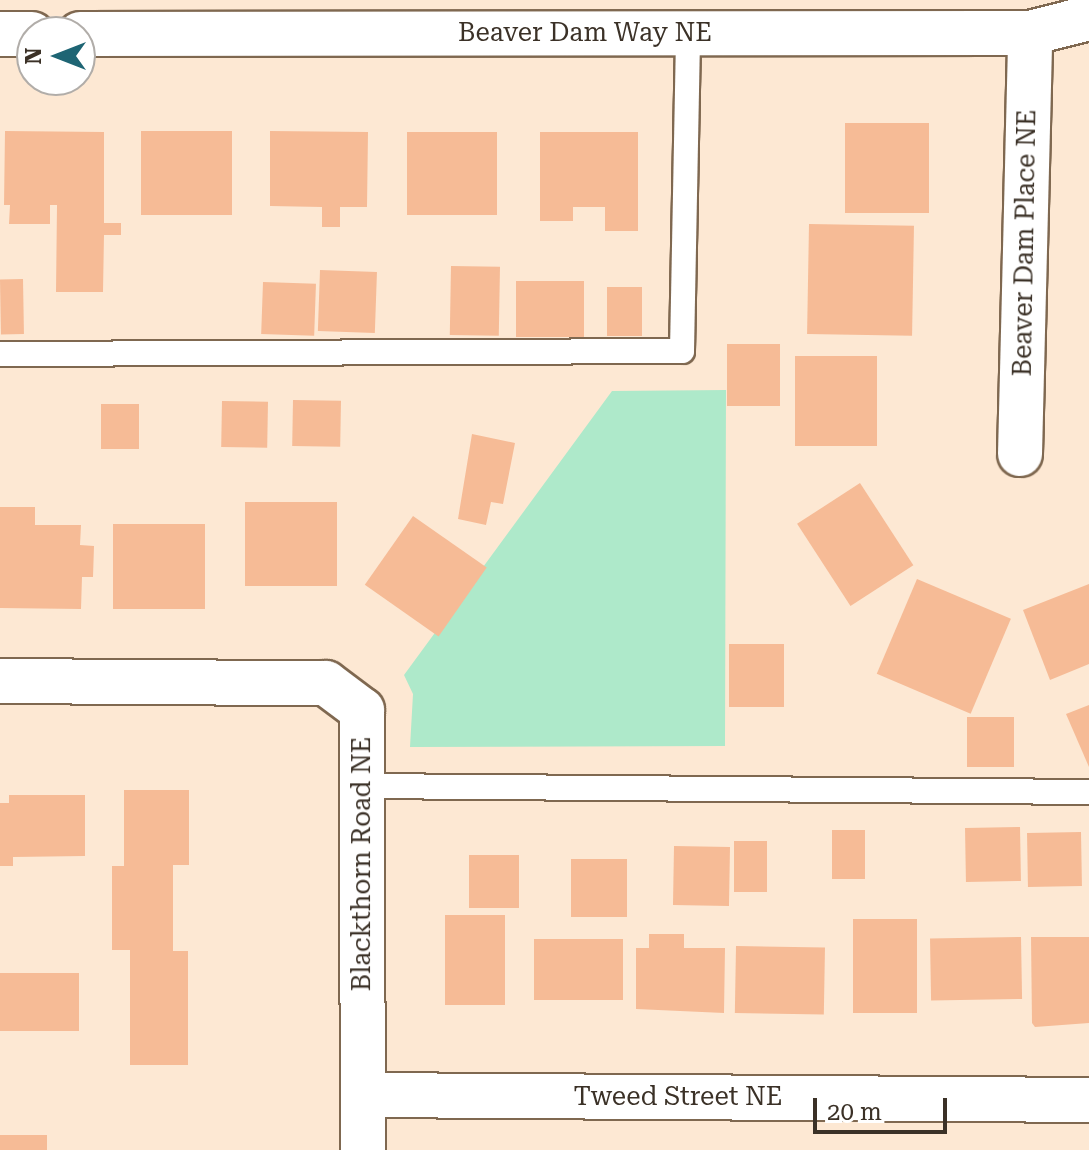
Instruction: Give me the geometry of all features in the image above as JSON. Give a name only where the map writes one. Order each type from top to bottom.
[{"type":"street","name":"Beaver Dam Way NE","points":[[96,34],[1030,33],[1089,18]]},
{"type":"street","name":"Beaver Dam Place NE","points":[[1020,454],[1030,33]]},
{"type":"street","name":"Blackthorn Road NE","points":[[0,681],[326,683],[362,710],[363,1150]]},
{"type":"street","name":"Tweed Street NE","points":[[363,1095],[1089,1100]]},
{"type":"lane","points":[[0,354],[682,351],[688,33]]},
{"type":"lane","points":[[362,786],[1089,792]]},
{"type":"green space","points":[[726,390],[725,746],[410,747],[413,694],[404,675],[612,391]]},
{"type":"building","points":[[845,123],[929,123],[929,213],[845,213]]},
{"type":"building","points":[[5,131],[104,132],[104,223],[121,223],[121,235],[104,235],[103,292],[56,292],[57,205],[50,205],[50,224],[9,224],[10,205],[4,205]]},
{"type":"building","points":[[141,131],[232,131],[232,215],[141,215]]},
{"type":"building","points":[[270,131],[368,132],[367,207],[340,207],[340,227],[322,227],[322,207],[270,206]]},
{"type":"building","points":[[407,132],[497,132],[497,215],[407,215]]},
{"type":"building","points":[[540,132],[638,132],[638,231],[605,231],[605,207],[573,207],[573,221],[540,221]]},
{"type":"building","points":[[809,224],[914,226],[912,336],[807,334]]},
{"type":"building","points":[[451,266],[500,267],[499,336],[450,335]]},
{"type":"building","points":[[320,270],[377,272],[375,333],[318,331]]},
{"type":"building","points":[[0,279],[23,279],[24,334],[1,334]]},
{"type":"building","points":[[516,281],[584,281],[584,337],[516,337]]},
{"type":"building","points":[[263,282],[316,284],[314,336],[261,334]]},
{"type":"building","points":[[607,287],[642,287],[642,336],[607,336]]},
{"type":"building","points":[[727,344],[780,344],[780,406],[727,406]]},
{"type":"building","points":[[795,356],[877,356],[877,446],[795,446]]},
{"type":"building","points":[[293,400],[341,401],[340,447],[292,446]]},
{"type":"building","points":[[222,401],[268,402],[267,448],[221,447]]},
{"type":"building","points":[[101,404],[139,404],[139,449],[101,449]]},
{"type":"building","points":[[472,434],[515,443],[503,504],[491,502],[486,525],[458,519]]},
{"type":"building","points":[[860,483],[913,565],[850,606],[797,524]]},
{"type":"building","points":[[245,502],[337,502],[337,586],[245,586]]},
{"type":"building","points":[[0,507],[35,507],[35,525],[81,525],[80,545],[94,546],[93,577],[82,577],[81,609],[0,608]]},
{"type":"building","points":[[413,516],[487,568],[439,636],[365,585]]},
{"type":"building","points":[[113,524],[205,524],[205,609],[113,609]]},
{"type":"building","points":[[917,579],[1011,619],[971,714],[877,674]]},
{"type":"building","points":[[1089,584],[1089,664],[1050,680],[1023,610]]},
{"type":"building","points":[[729,644],[784,644],[784,707],[729,707]]},
{"type":"building","points":[[1089,705],[1089,767],[1066,714]]},
{"type":"building","points":[[967,717],[1014,717],[1014,767],[967,767]]},
{"type":"building","points":[[124,790],[189,790],[189,865],[173,865],[173,951],[188,951],[188,1065],[130,1065],[130,950],[112,950],[112,866],[124,866]]},
{"type":"building","points":[[9,795],[85,795],[85,856],[13,857],[13,866],[0,866],[0,803],[9,803]]},
{"type":"building","points":[[1020,827],[1021,881],[966,882],[965,828]]},
{"type":"building","points":[[832,830],[865,830],[865,879],[832,879]]},
{"type":"building","points":[[1081,832],[1082,886],[1028,887],[1027,833]]},
{"type":"building","points":[[734,841],[767,841],[767,892],[734,892]]},
{"type":"building","points":[[674,846],[730,847],[729,906],[673,905]]},
{"type":"building","points":[[469,855],[519,855],[519,908],[469,908]]},
{"type":"building","points":[[571,859],[627,859],[627,917],[571,917]]},
{"type":"building","points":[[445,915],[505,915],[505,1005],[445,1005]]},
{"type":"building","points":[[853,919],[917,919],[917,1013],[853,1013]]},
{"type":"building","points":[[649,934],[684,934],[684,948],[725,948],[724,1013],[636,1009],[636,948],[649,948]]},
{"type":"building","points":[[1021,937],[1022,999],[931,1001],[930,939]]},
{"type":"building","points":[[1031,937],[1089,937],[1089,1023],[1035,1027],[1032,1023]]},
{"type":"building","points":[[534,939],[623,939],[623,1000],[534,1000]]},
{"type":"building","points":[[736,946],[825,948],[824,1015],[735,1013]]},
{"type":"building","points":[[0,973],[79,973],[79,1031],[0,1031]]},
{"type":"building","points":[[0,1135],[47,1135],[47,1150],[0,1150]]}]
